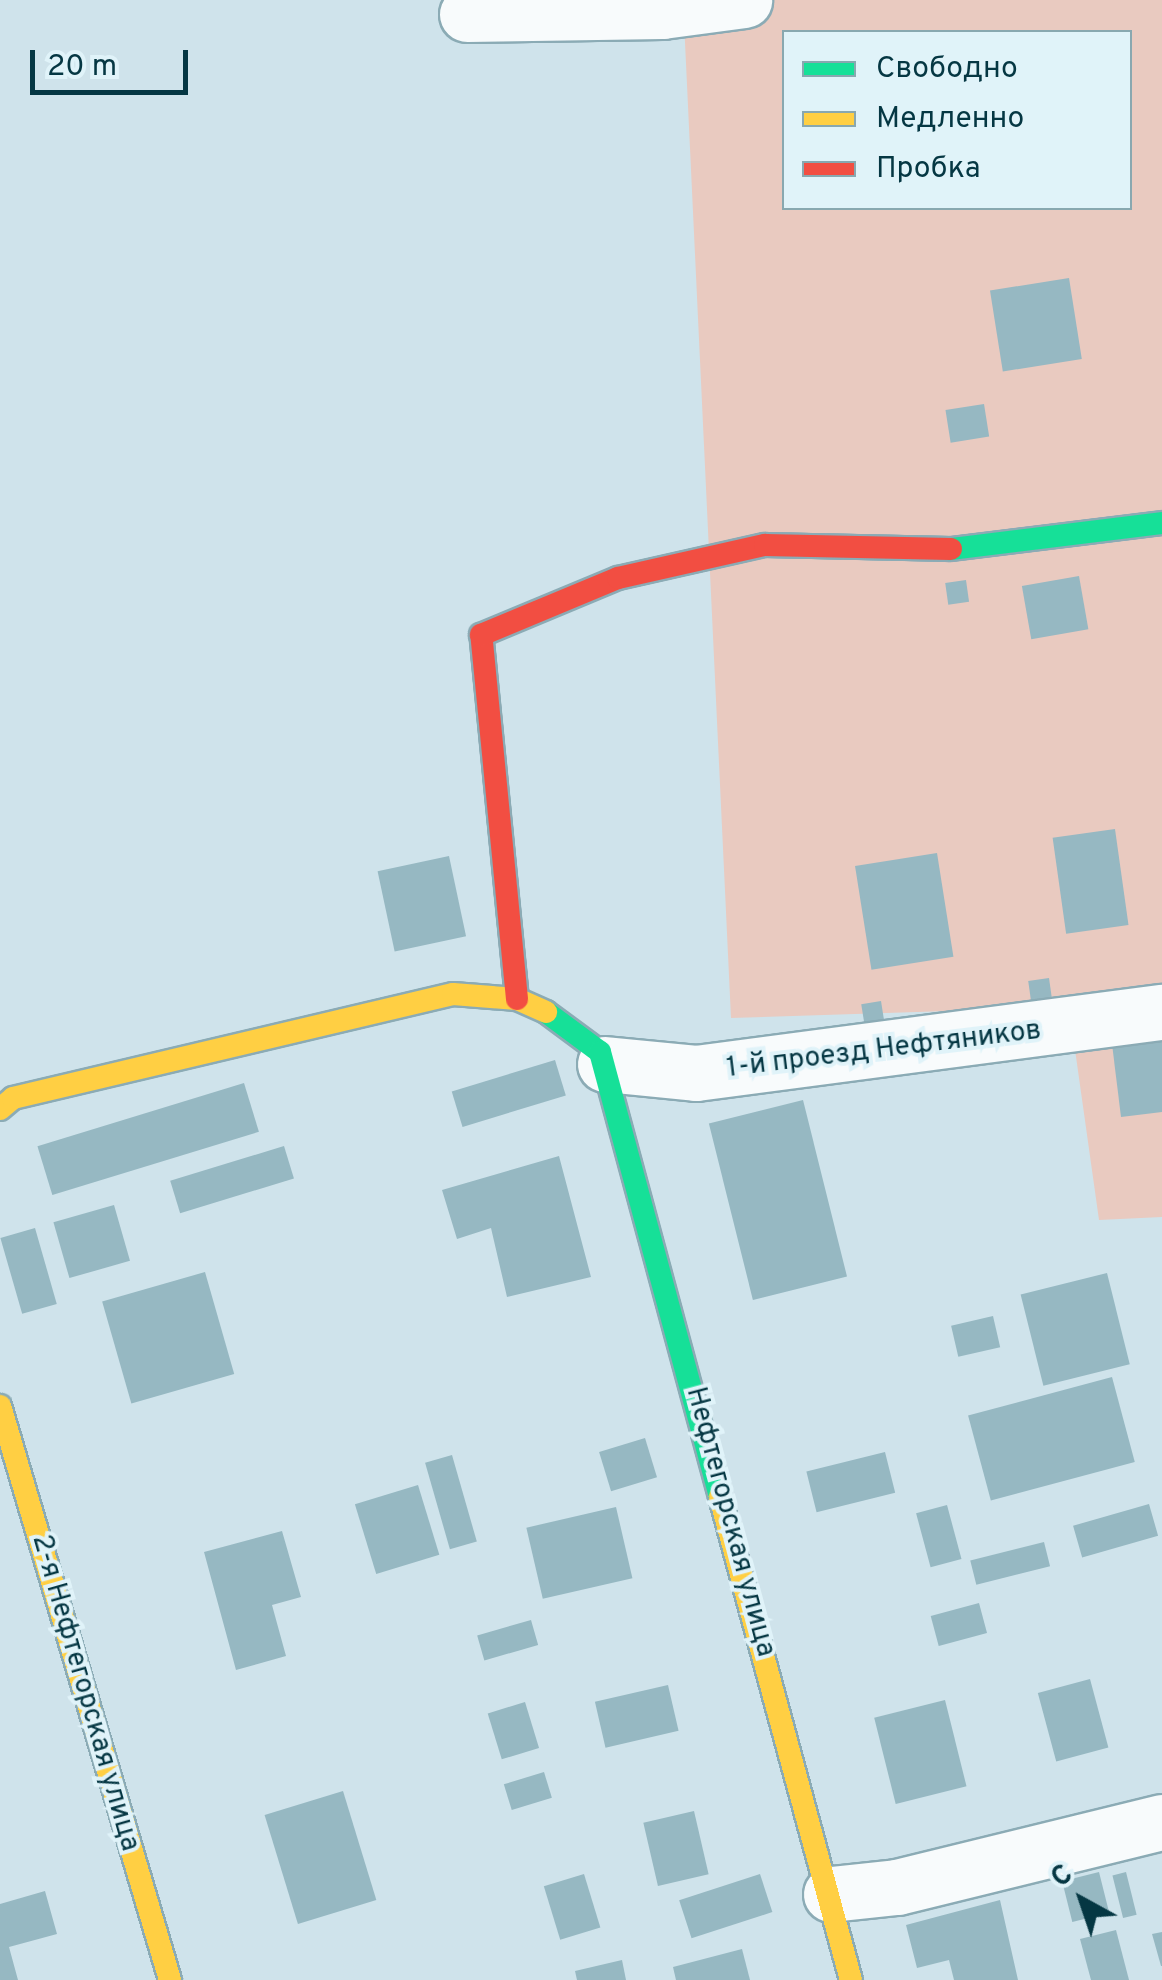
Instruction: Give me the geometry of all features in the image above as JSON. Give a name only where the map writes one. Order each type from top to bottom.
[{"type":"street","points":[[467,14],[662,11],[744,0]]},
{"type":"street","points":[[517,999],[481,634],[618,578],[766,546],[969,549],[1162,523]]},
{"type":"street","points":[[0,1109],[12,1098],[454,994],[517,999],[565,1020],[606,1064]]},
{"type":"street","name":"1-й проезд Нефтяников","points":[[606,1064],[696,1073],[1162,1012]]},
{"type":"street","name":"Нефтегорская улица","points":[[606,1064],[852,1980]]},
{"type":"street","name":"2-я Нефтегорская улица","points":[[0,1406],[170,1980]]},
{"type":"street","points":[[831,1894],[896,1887],[1162,1822]]},
{"type":"shaded area","points":[[683,0],[1162,0],[1162,1217],[1099,1220],[1069,1007],[731,1018]]},
{"type":"building","points":[[1069,278],[1082,359],[1003,372],[990,291]]},
{"type":"building","points":[[984,404],[989,437],[951,443],[945,410]]},
{"type":"building","points":[[1079,576],[1088,629],[1031,639],[1022,586]]},
{"type":"building","points":[[966,580],[969,602],[948,605],[945,583]]},
{"type":"building","points":[[1115,829],[1128,925],[1066,934],[1053,838]]},
{"type":"building","points":[[937,853],[953,957],[871,970],[855,866]]},
{"type":"building","points":[[449,856],[466,936],[395,951],[378,871]]},
{"type":"building","points":[[1049,978],[1052,999],[1031,1002],[1028,981]]},
{"type":"building","points":[[881,1001],[886,1032],[866,1035],[861,1004]]},
{"type":"building","points":[[1162,1038],[1162,1112],[1121,1117],[1112,1044]]},
{"type":"building","points":[[555,1060],[566,1095],[463,1127],[452,1092]]},
{"type":"building","points":[[244,1083],[259,1132],[52,1195],[37,1146]]},
{"type":"building","points":[[803,1100],[847,1277],[753,1300],[709,1123]]},
{"type":"building","points":[[284,1146],[294,1179],[180,1213],[170,1181]]},
{"type":"building","points":[[559,1156],[591,1277],[507,1297],[491,1228],[457,1239],[442,1190]]},
{"type":"building","points":[[114,1205],[130,1261],[69,1278],[53,1222]]},
{"type":"building","points":[[35,1228],[57,1304],[22,1314],[0,1238]]},
{"type":"building","points":[[205,1272],[234,1374],[131,1403],[102,1301]]},
{"type":"building","points":[[1107,1273],[1130,1364],[1043,1386],[1021,1295]]},
{"type":"building","points":[[993,1316],[1000,1347],[958,1357],[951,1326]]},
{"type":"building","points":[[1112,1377],[1135,1462],[991,1501],[968,1416]]},
{"type":"building","points":[[645,1438],[657,1477],[611,1491],[599,1452]]},
{"type":"building","points":[[885,1452],[895,1493],[817,1512],[806,1472]]},
{"type":"building","points":[[452,1455],[477,1542],[450,1549],[425,1463]]},
{"type":"building","points":[[418,1485],[439,1555],[376,1574],[355,1504]]},
{"type":"building","points":[[1149,1504],[1158,1536],[1082,1557],[1073,1526]]},
{"type":"building","points":[[947,1505],[961,1559],[931,1567],[916,1513]]},
{"type":"building","points":[[616,1507],[632,1578],[543,1599],[526,1528]]},
{"type":"building","points":[[282,1531],[301,1597],[272,1605],[286,1656],[236,1670],[204,1552]]},
{"type":"building","points":[[1044,1542],[1050,1566],[976,1585],[970,1560]]},
{"type":"building","points":[[979,1603],[987,1633],[939,1646],[931,1616]]},
{"type":"building","points":[[531,1620],[538,1645],[484,1660],[477,1635]]},
{"type":"building","points":[[1090,1679],[1108,1748],[1056,1762],[1038,1693]]},
{"type":"building","points":[[668,1685],[679,1731],[605,1748],[595,1702]]},
{"type":"building","points":[[945,1700],[967,1786],[896,1804],[874,1718]]},
{"type":"building","points":[[525,1702],[539,1748],[502,1759],[488,1713]]},
{"type":"building","points":[[544,1772],[552,1798],[512,1810],[504,1784]]},
{"type":"building","points":[[343,1791],[376,1900],[298,1924],[265,1815]]},
{"type":"building","points":[[694,1811],[709,1874],[658,1886],[643,1823]]},
{"type":"building","points":[[1099,1872],[1109,1913],[1072,1922],[1062,1881]]},
{"type":"building","points":[[1126,1872],[1137,1915],[1123,1918],[1112,1875]]},
{"type":"building","points":[[584,1874],[600,1928],[560,1940],[544,1886]]},
{"type":"building","points":[[760,1874],[772,1912],[692,1938],[679,1900]]},
{"type":"building","points":[[45,1891],[57,1934],[9,1947],[18,1980],[0,1980],[0,1904]]},
{"type":"building","points":[[1000,1900],[1018,1980],[954,1980],[949,1960],[917,1968],[906,1925]]},
{"type":"building","points":[[1116,1930],[1129,1980],[1091,1980],[1080,1939]]},
{"type":"building","points":[[1162,1932],[1162,1966],[1161,1966],[1152,1934]]},
{"type":"building","points":[[742,1949],[750,1980],[676,1980],[673,1967]]},
{"type":"building","points":[[622,1960],[626,1980],[577,1980],[575,1971]]},
{"type":"traffic: fast","points":[[951,549],[1162,523]]},
{"type":"traffic: fast","points":[[546,1012],[600,1052],[720,1497]]},
{"type":"traffic: slow","points":[[0,1109],[13,1098],[453,994],[517,999],[546,1012]]},
{"type":"traffic: slow","points":[[0,1406],[170,1980]]},
{"type":"traffic: slow","points":[[720,1497],[851,1980]]},
{"type":"traffic: jam","points":[[517,999],[481,635],[618,578],[765,545],[951,549]]}]
